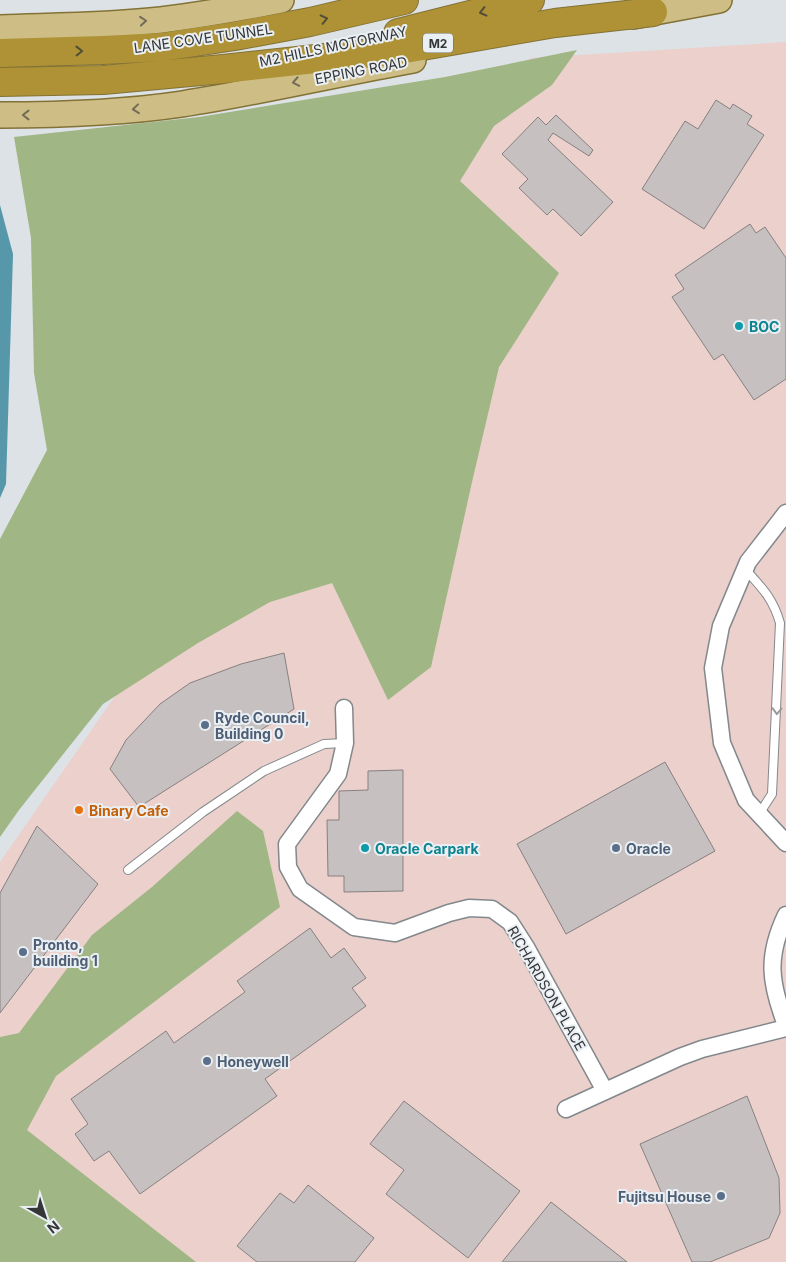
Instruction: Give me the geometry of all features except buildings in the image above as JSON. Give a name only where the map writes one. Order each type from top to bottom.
[{"type":"highway","name":"LANE COVE TUNNEL","points":[[0,53],[103,50],[171,45],[310,22],[404,0]]},
{"type":"highway","name":"M2 HILLS MOTORWAY","points":[[222,69],[344,45],[530,0]]},
{"type":"highway","name":"M2","points":[[0,82],[103,80],[222,69],[399,50],[555,23],[653,12]]},
{"type":"main road","points":[[0,28],[160,20],[214,13],[282,0]]},
{"type":"main road","name":"EPPING ROAD","points":[[0,115],[53,115],[180,104],[453,53],[719,0]]},
{"type":"street","points":[[786,513],[748,562],[721,626],[713,668],[722,743],[746,800],[786,843]]},
{"type":"street","name":"RICHARDSON PLACE","points":[[344,708],[345,742],[338,774],[286,844],[288,867],[300,889],[354,926],[395,933],[449,913],[470,908],[492,909],[510,922],[531,956],[605,1091]]},
{"type":"street","points":[[566,1109],[702,1049],[786,1027],[776,998],[772,956],[774,942],[786,915]]},
{"type":"lane","points":[[745,569],[765,590],[776,607],[780,623],[772,794],[759,814]]},
{"type":"lane","points":[[128,870],[203,812],[264,771],[324,744],[345,742]]},
{"type":"shaded area","points":[[786,42],[786,1262],[115,1262],[0,1175],[0,862],[228,533],[307,302],[531,58]]},
{"type":"green space","points":[[577,50],[552,85],[494,126],[460,181],[559,273],[499,367],[431,667],[388,700],[332,583],[270,602],[198,643],[103,704],[19,810],[0,837],[0,539],[47,450],[34,373],[31,238],[14,137],[199,117],[445,77]]},
{"type":"green space","points":[[237,811],[263,831],[280,907],[56,1076],[27,1130],[196,1262],[0,1262],[0,1037],[19,1033],[92,935],[152,887]]},
{"type":"water","points":[[0,205],[13,254],[6,484],[0,498]]},
{"type":"place","name":"BOC","points":[[739,326]]},
{"type":"place","name":"Ryde Council, Building 0","points":[[205,725]]},
{"type":"place","name":"Binary Cafe","points":[[79,810]]},
{"type":"place","name":"Oracle Carpark","points":[[365,848]]},
{"type":"place","name":"Oracle","points":[[616,848]]},
{"type":"place","name":"Pronto, building 1","points":[[23,952]]},
{"type":"place","name":"Honeywell","points":[[207,1061]]},
{"type":"place","name":"Fujitsu House","points":[[721,1196]]}]
